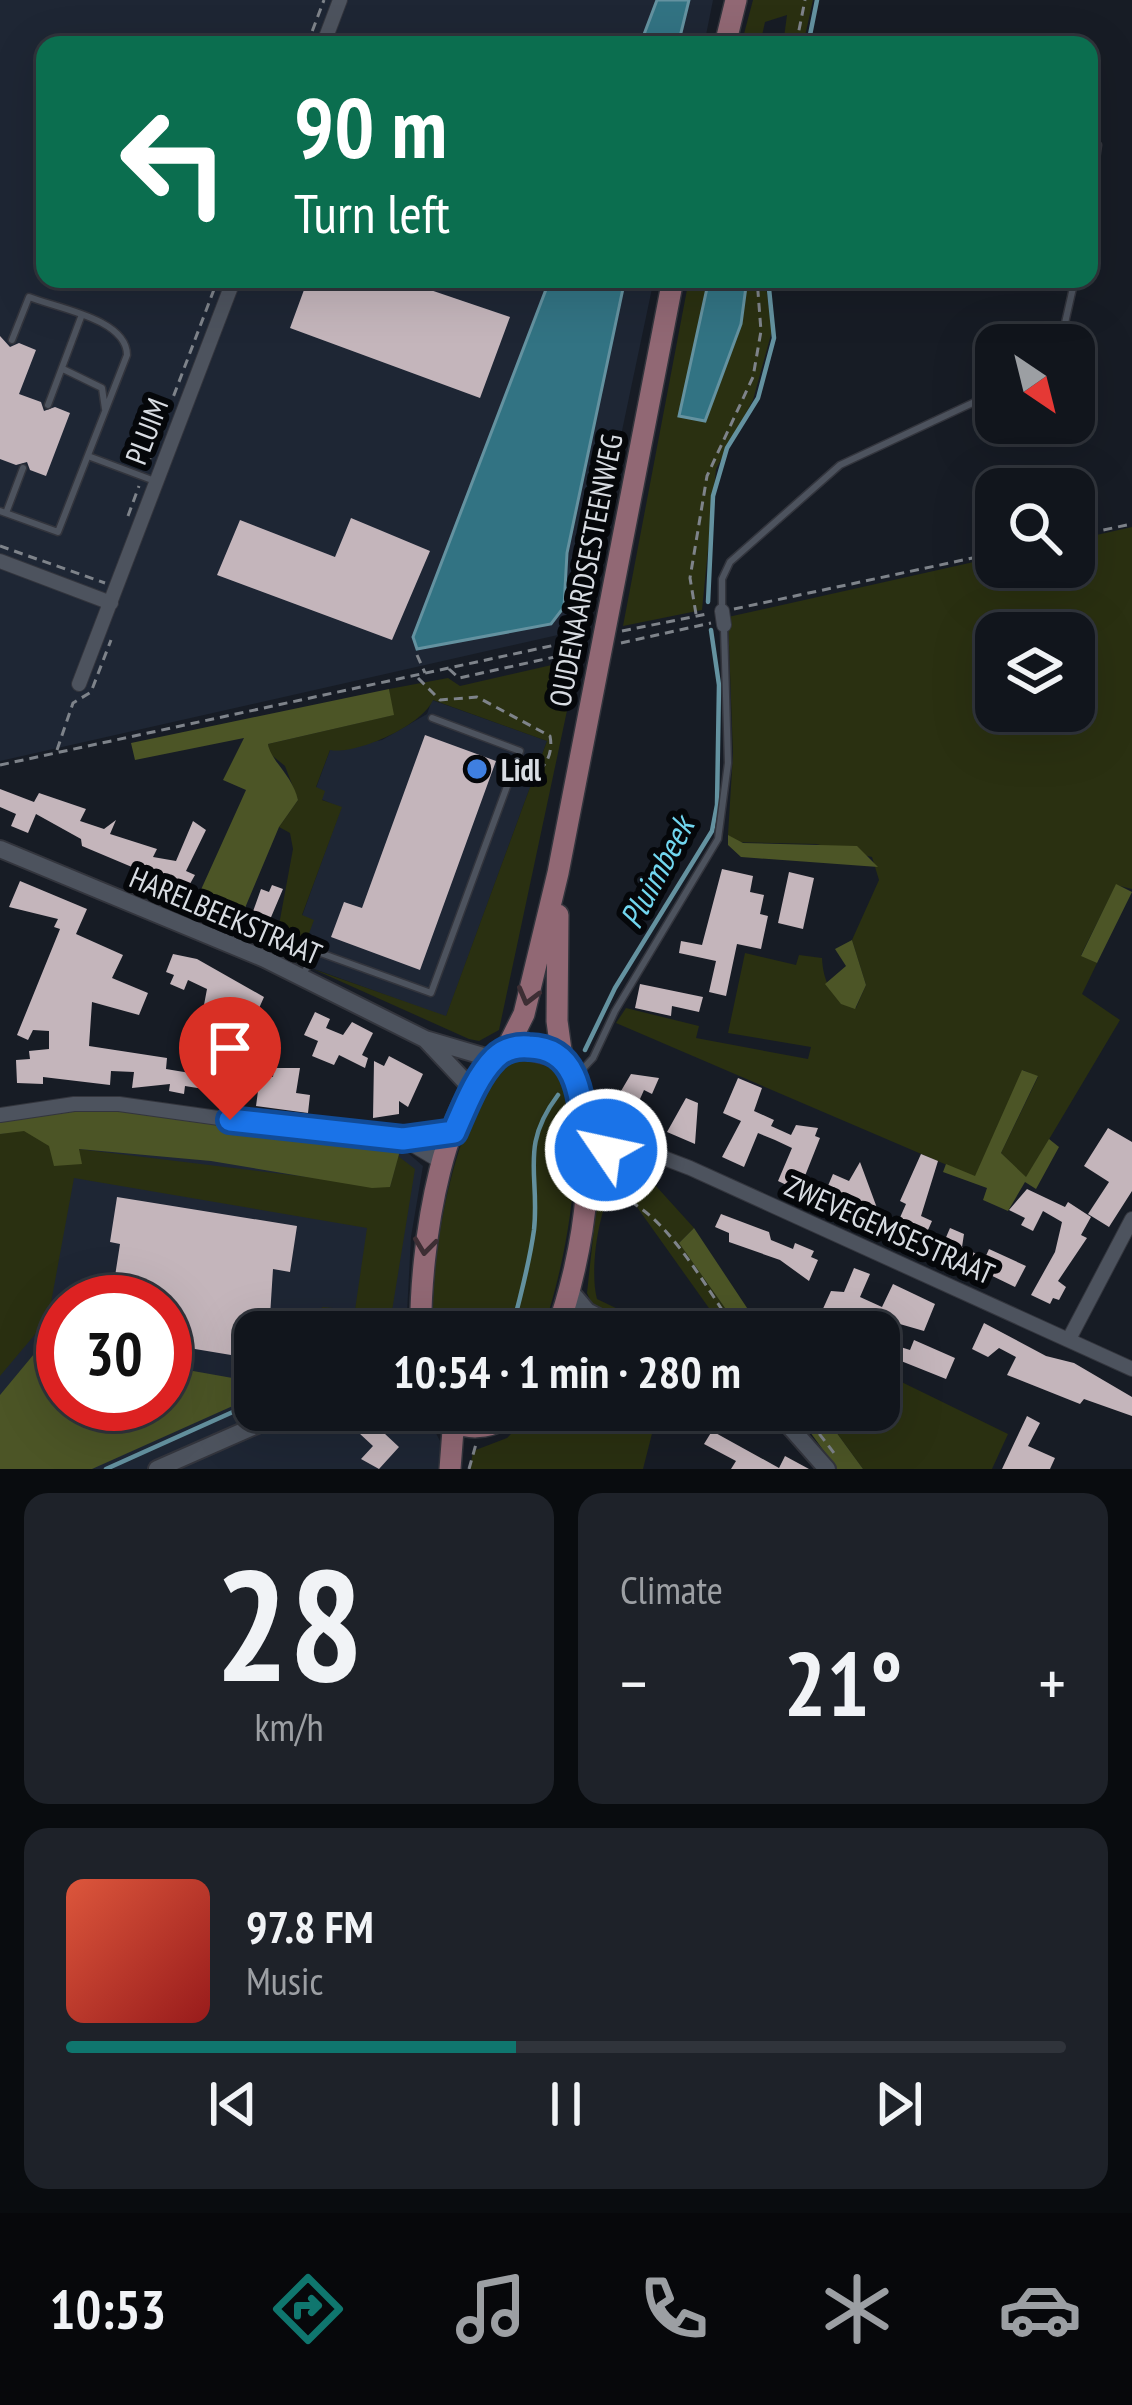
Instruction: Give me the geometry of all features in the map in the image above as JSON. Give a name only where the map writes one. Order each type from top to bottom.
[{"type":"main road","points":[[727,36],[736,0]]},
{"type":"main road","name":"OUDENAARDSESTEENWEG","points":[[417,1311],[425,1240],[443,1162],[473,1090],[524,1014],[558,873],[593,643],[671,288]]},
{"type":"main road","name":"OUDENAARDSESTEENWEG","points":[[558,873],[557,1021],[585,1150],[570,1291],[563,1311]]},
{"type":"main road","points":[[500,1055],[538,1047],[569,1068]]},
{"type":"main road","points":[[453,1431],[454,1469]]},
{"type":"main road","points":[[466,1431],[476,1438]]},
{"type":"main road","points":[[454,1469],[486,1431]]},
{"type":"street","points":[[326,36],[340,0]]},
{"type":"street","name":"PLUIM","points":[[80,684],[231,288]]},
{"type":"street","points":[[0,561],[111,603]]},
{"type":"street","name":"HARELBEEKSTRAAT","points":[[0,850],[302,976],[425,1039],[500,1055]]},
{"type":"street","name":"HARELBEEKSTRAAT","points":[[425,1039],[473,1090]]},
{"type":"street","points":[[0,1115],[119,1104],[403,1139],[454,1132]]},
{"type":"street","points":[[403,1139],[443,1162]]},
{"type":"street","points":[[585,1150],[622,1144]]},
{"type":"street","name":"ZWEVEGEMSESTRAAT","points":[[585,1150],[622,1144],[690,1168],[1132,1369]]},
{"type":"street","points":[[1069,1339],[1132,1219]]},
{"type":"street","points":[[570,1291],[587,1311]]},
{"type":"street","points":[[157,1469],[236,1431]]},
{"type":"street","points":[[798,1431],[830,1461]]},
{"type":"lane","points":[[1065,324],[1073,288]]},
{"type":"lane","points":[[12,340],[29,297],[116,330],[127,344],[58,532],[3,512],[23,468]]},
{"type":"lane","points":[[48,405],[81,317]]},
{"type":"lane","points":[[62,369],[102,388],[105,412]]},
{"type":"lane","points":[[569,1068],[593,1058],[615,1011],[718,839],[728,763],[718,617],[722,579],[730,562],[840,464],[975,402]]},
{"type":"lane","points":[[88,456],[156,482]]},
{"type":"lane","points":[[302,976],[315,951],[431,993],[520,751],[431,718]]},
{"type":"path","points":[[310,36],[324,0]]},
{"type":"path","points":[[798,36],[805,0]]},
{"type":"path","points":[[697,616],[690,578],[707,476],[753,377],[760,331],[758,288]]},
{"type":"path","points":[[1095,532],[1132,524]]},
{"type":"path","points":[[0,545],[103,582]]},
{"type":"path","points":[[620,631],[697,616],[718,617],[975,558]]},
{"type":"path","points":[[0,766],[449,669],[718,622],[718,617]]},
{"type":"path","points":[[449,669],[459,678],[593,643]]},
{"type":"path","points":[[417,655],[426,674]]},
{"type":"path","points":[[417,676],[440,700],[477,697],[550,736],[549,757],[539,773],[508,782]]},
{"type":"path","points":[[56,754],[73,703]]},
{"type":"path","points":[[597,1191],[626,1195],[650,1211],[722,1311]]},
{"type":"path","points":[[813,1431],[830,1461]]},
{"type":"path","points":[[469,1469],[476,1438]]},
{"type":"shaded area","points":[[0,0],[713,0],[706,36],[36,36],[36,288],[652,288],[580,630],[0,761]]},
{"type":"shaded area","points":[[432,700],[547,741],[446,1017],[298,963],[313,921],[302,916],[341,808],[321,799],[316,788],[330,750],[382,740],[427,714]]},
{"type":"shaded area","points":[[0,1119],[237,1127],[401,1147],[423,1166],[411,1237],[407,1311],[234,1311],[234,1431],[435,1431],[440,1441],[440,1469],[0,1469]]},
{"type":"green space","points":[[753,0],[813,0],[805,36],[784,36],[787,15],[765,22],[762,36],[743,36]]},
{"type":"green space","points":[[687,288],[707,288],[680,416],[704,421],[741,324],[746,288],[766,288],[772,331],[753,400],[716,469],[702,610],[623,626]]},
{"type":"green space","points":[[1132,527],[1132,889],[1116,885],[1081,955],[1097,963],[1082,994],[1120,1020],[1026,1178],[1001,1153],[1038,1077],[1023,1070],[975,1177],[616,1023],[626,1008],[699,1026],[696,1038],[808,1059],[811,1047],[728,1033],[745,953],[796,965],[799,955],[822,958],[830,989],[856,1008],[866,985],[852,940],[879,880],[872,857],[816,844],[732,842],[728,835],[733,754],[728,617],[975,562],[975,588],[1095,588],[1095,535]]},
{"type":"green space","points":[[578,659],[499,1030],[479,1041],[469,1039],[313,969],[446,1016],[547,741],[433,700],[416,719],[387,737],[356,748],[330,750],[316,787],[325,791],[322,800],[342,807],[302,915],[314,920],[298,963],[274,952],[293,849],[290,833],[279,827],[298,800],[285,766],[269,753],[268,744],[393,715],[389,689],[448,678],[460,686]]},
{"type":"green space","points":[[389,689],[394,715],[268,744],[298,800],[279,827],[234,934],[190,914],[246,790],[223,780],[244,738],[135,760],[131,743]]},
{"type":"green space","points":[[728,835],[743,843],[857,846],[878,867],[741,857],[728,845]]},
{"type":"green space","points":[[1116,884],[1132,892],[1097,963],[1081,956]]},
{"type":"green space","points":[[852,940],[866,985],[855,1009],[841,1004],[825,984],[846,966],[835,949]]},
{"type":"green space","points":[[523,1059],[552,1068],[565,1092],[573,1123],[574,1159],[559,1273],[548,1311],[433,1311],[441,1224],[451,1180],[480,1101],[500,1073]]},
{"type":"green space","points":[[1022,1070],[1038,1076],[1001,1153],[1026,1177],[1049,1139],[1059,1147],[1036,1189],[1025,1182],[1008,1211],[983,1200],[987,1188],[943,1172],[946,1164],[975,1176]]},
{"type":"green space","points":[[83,1109],[122,1110],[401,1147],[390,1187],[372,1188],[211,1161],[79,1149],[82,1164],[54,1166],[49,1146],[24,1131],[0,1134],[0,1119]]},
{"type":"green space","points":[[24,1130],[50,1146],[55,1166],[78,1149],[390,1187],[398,1156],[415,1169],[392,1311],[321,1311],[322,1307],[355,1310],[367,1228],[74,1178],[56,1275],[36,1275],[36,1333],[0,1376],[0,1134]]},
{"type":"green space","points":[[619,1155],[648,1166],[646,1175],[694,1228],[679,1243],[727,1311],[711,1311],[617,1179],[605,1204],[594,1271],[597,1299],[622,1311],[595,1311],[587,1293],[601,1164]]},
{"type":"green space","points":[[694,1228],[749,1311],[727,1311],[679,1243]]},
{"type":"green space","points":[[36,1352],[36,1431],[177,1431],[92,1469],[0,1469],[0,1395]]},
{"type":"green space","points":[[192,1371],[234,1378],[234,1405],[192,1424]]},
{"type":"green space","points":[[900,1381],[1008,1434],[992,1469],[863,1469],[835,1431],[900,1431]]},
{"type":"green space","points":[[514,1431],[653,1431],[643,1469],[470,1469],[473,1451]]},
{"type":"green space","points":[[809,1431],[835,1431],[863,1469],[837,1469]]},
{"type":"water","points":[[657,0],[689,0],[680,36],[643,36]]},
{"type":"water","points":[[547,288],[623,288],[567,553],[564,607],[551,624],[417,649],[413,637]]},
{"type":"water","points":[[707,288],[746,288],[741,324],[705,421],[679,416]]},
{"type":"building","points":[[305,288],[425,288],[510,317],[480,398],[290,328]]},
{"type":"building","points":[[0,336],[10,347],[19,343],[36,350],[19,394],[41,402],[44,411],[55,407],[70,413],[46,476],[30,470],[27,462],[16,465],[0,459]]},
{"type":"building","points":[[351,518],[430,551],[392,640],[217,575],[240,520],[335,557]]},
{"type":"building","points":[[425,735],[496,761],[420,970],[331,937],[344,902],[362,908]]},
{"type":"building","points":[[0,789],[34,802],[39,793],[86,809],[80,821],[104,829],[116,820],[110,834],[157,849],[153,857],[176,861],[193,821],[206,830],[186,871],[195,875],[187,889],[158,878],[82,846],[81,839],[36,814],[28,833],[11,826],[16,814],[0,807]]},
{"type":"building","points":[[722,869],[753,876],[750,892],[764,895],[760,914],[768,916],[761,949],[737,944],[726,996],[709,992],[716,961],[679,953],[681,941],[702,945]]},
{"type":"building","points":[[789,872],[814,878],[803,929],[778,923]]},
{"type":"building","points":[[20,881],[87,909],[76,934],[123,955],[112,978],[148,993],[139,1015],[92,1002],[89,1046],[167,1058],[166,1069],[190,1073],[192,1054],[207,1057],[205,1070],[236,1075],[236,1069],[273,1077],[274,1068],[300,1068],[296,1093],[310,1095],[308,1113],[256,1106],[258,1091],[233,1087],[230,1102],[208,1098],[210,1090],[185,1086],[184,1094],[169,1091],[170,1084],[132,1088],[134,1072],[111,1071],[110,1085],[43,1077],[43,1084],[17,1083],[16,1060],[30,1059],[29,1051],[49,1049],[49,1031],[33,1030],[28,1040],[17,1035],[60,929],[54,927],[58,919],[9,907]]},
{"type":"building","points":[[272,885],[283,889],[266,929],[250,920],[261,889],[269,892]]},
{"type":"building","points":[[173,954],[197,959],[264,997],[256,1015],[222,1000],[209,1030],[200,1026],[207,989],[188,980],[184,990],[170,984],[174,975],[166,972]]},
{"type":"building","points":[[640,984],[703,997],[699,1012],[672,1006],[671,1016],[635,1008]]},
{"type":"building","points":[[315,1012],[330,1019],[326,1028],[343,1035],[352,1022],[373,1033],[362,1055],[368,1058],[365,1068],[339,1055],[334,1065],[312,1056],[318,1041],[304,1035]]},
{"type":"building","points":[[389,1056],[423,1074],[408,1107],[399,1101],[399,1114],[373,1118],[374,1061],[384,1066]]},
{"type":"building","points":[[631,1074],[659,1078],[652,1094],[644,1090],[632,1117],[611,1108]]},
{"type":"building","points":[[738,1078],[762,1088],[754,1111],[774,1120],[771,1126],[791,1135],[796,1125],[818,1128],[815,1136],[820,1138],[799,1191],[778,1181],[792,1148],[775,1140],[758,1133],[744,1167],[722,1157],[741,1121],[723,1113]]},
{"type":"building","points":[[686,1098],[698,1103],[695,1144],[667,1132]]},
{"type":"building","points":[[1108,1128],[1132,1142],[1132,1191],[1109,1227],[1088,1214],[1109,1182],[1084,1166]]},
{"type":"building","points":[[921,1154],[938,1161],[921,1216],[932,1221],[924,1239],[915,1240],[894,1231],[906,1204],[900,1201]]},
{"type":"building","points":[[860,1162],[877,1208],[864,1202],[856,1214],[824,1195],[833,1174],[849,1181]]},
{"type":"building","points":[[1027,1189],[1065,1207],[1068,1202],[1091,1217],[1081,1235],[1087,1238],[1058,1281],[1066,1287],[1059,1300],[1053,1298],[1050,1304],[1031,1295],[1055,1252],[1062,1222],[1043,1211],[1033,1231],[1021,1225],[1025,1218],[1009,1210]]},
{"type":"building","points":[[117,1197],[297,1226],[290,1272],[273,1269],[270,1311],[234,1311],[234,1356],[192,1348],[192,1275],[115,1275],[120,1244],[110,1242]]},
{"type":"building","points":[[721,1214],[769,1232],[771,1240],[793,1249],[795,1243],[814,1251],[811,1257],[818,1260],[809,1281],[780,1260],[729,1242],[729,1233],[715,1227]]},
{"type":"building","points":[[950,1228],[964,1234],[962,1247],[985,1258],[989,1249],[1026,1266],[1015,1287],[980,1270],[975,1280],[935,1263]]},
{"type":"building","points":[[854,1268],[870,1274],[860,1297],[882,1307],[893,1284],[935,1304],[924,1331],[900,1324],[900,1311],[822,1311],[831,1291],[844,1292]]},
{"type":"building","points":[[984,1323],[1046,1356],[1074,1363],[1132,1397],[1132,1416],[1084,1399],[1080,1404],[1007,1375],[1016,1357],[999,1348],[988,1357],[972,1349]]},
{"type":"building","points":[[914,1340],[955,1358],[946,1379],[900,1361],[900,1347],[910,1350]]},
{"type":"building","points":[[1027,1416],[1040,1423],[1028,1446],[1055,1458],[1050,1469],[1002,1469]]},
{"type":"building","points":[[382,1431],[399,1447],[379,1469],[361,1459],[373,1446],[359,1433]]},
{"type":"building","points":[[712,1431],[779,1468],[785,1456],[809,1469],[731,1469],[736,1461],[704,1444]]},
{"type":"waterway","name":"Pluimbeek","points":[[810,36],[817,0]]},
{"type":"waterway","name":"Pluimbeek","points":[[708,602],[713,496],[727,448],[758,398],[774,338],[769,288]]},
{"type":"waterway","name":"Pluimbeek","points":[[585,1050],[615,988],[712,831],[717,805],[719,685],[711,630]]},
{"type":"waterway","name":"Pluimbeek","points":[[516,1311],[534,1230],[535,1146],[558,1095]]},
{"type":"waterway","points":[[106,1469],[234,1411]]},
{"type":"place","name":"Lidl","points":[[477,769]]},
{"type":"route","points":[[230,1120],[403,1139],[441,1130],[454,1132],[493,1059],[520,1046],[538,1047],[562,1058],[575,1077],[585,1139],[614,1139],[622,1144],[606,1150]]}]
